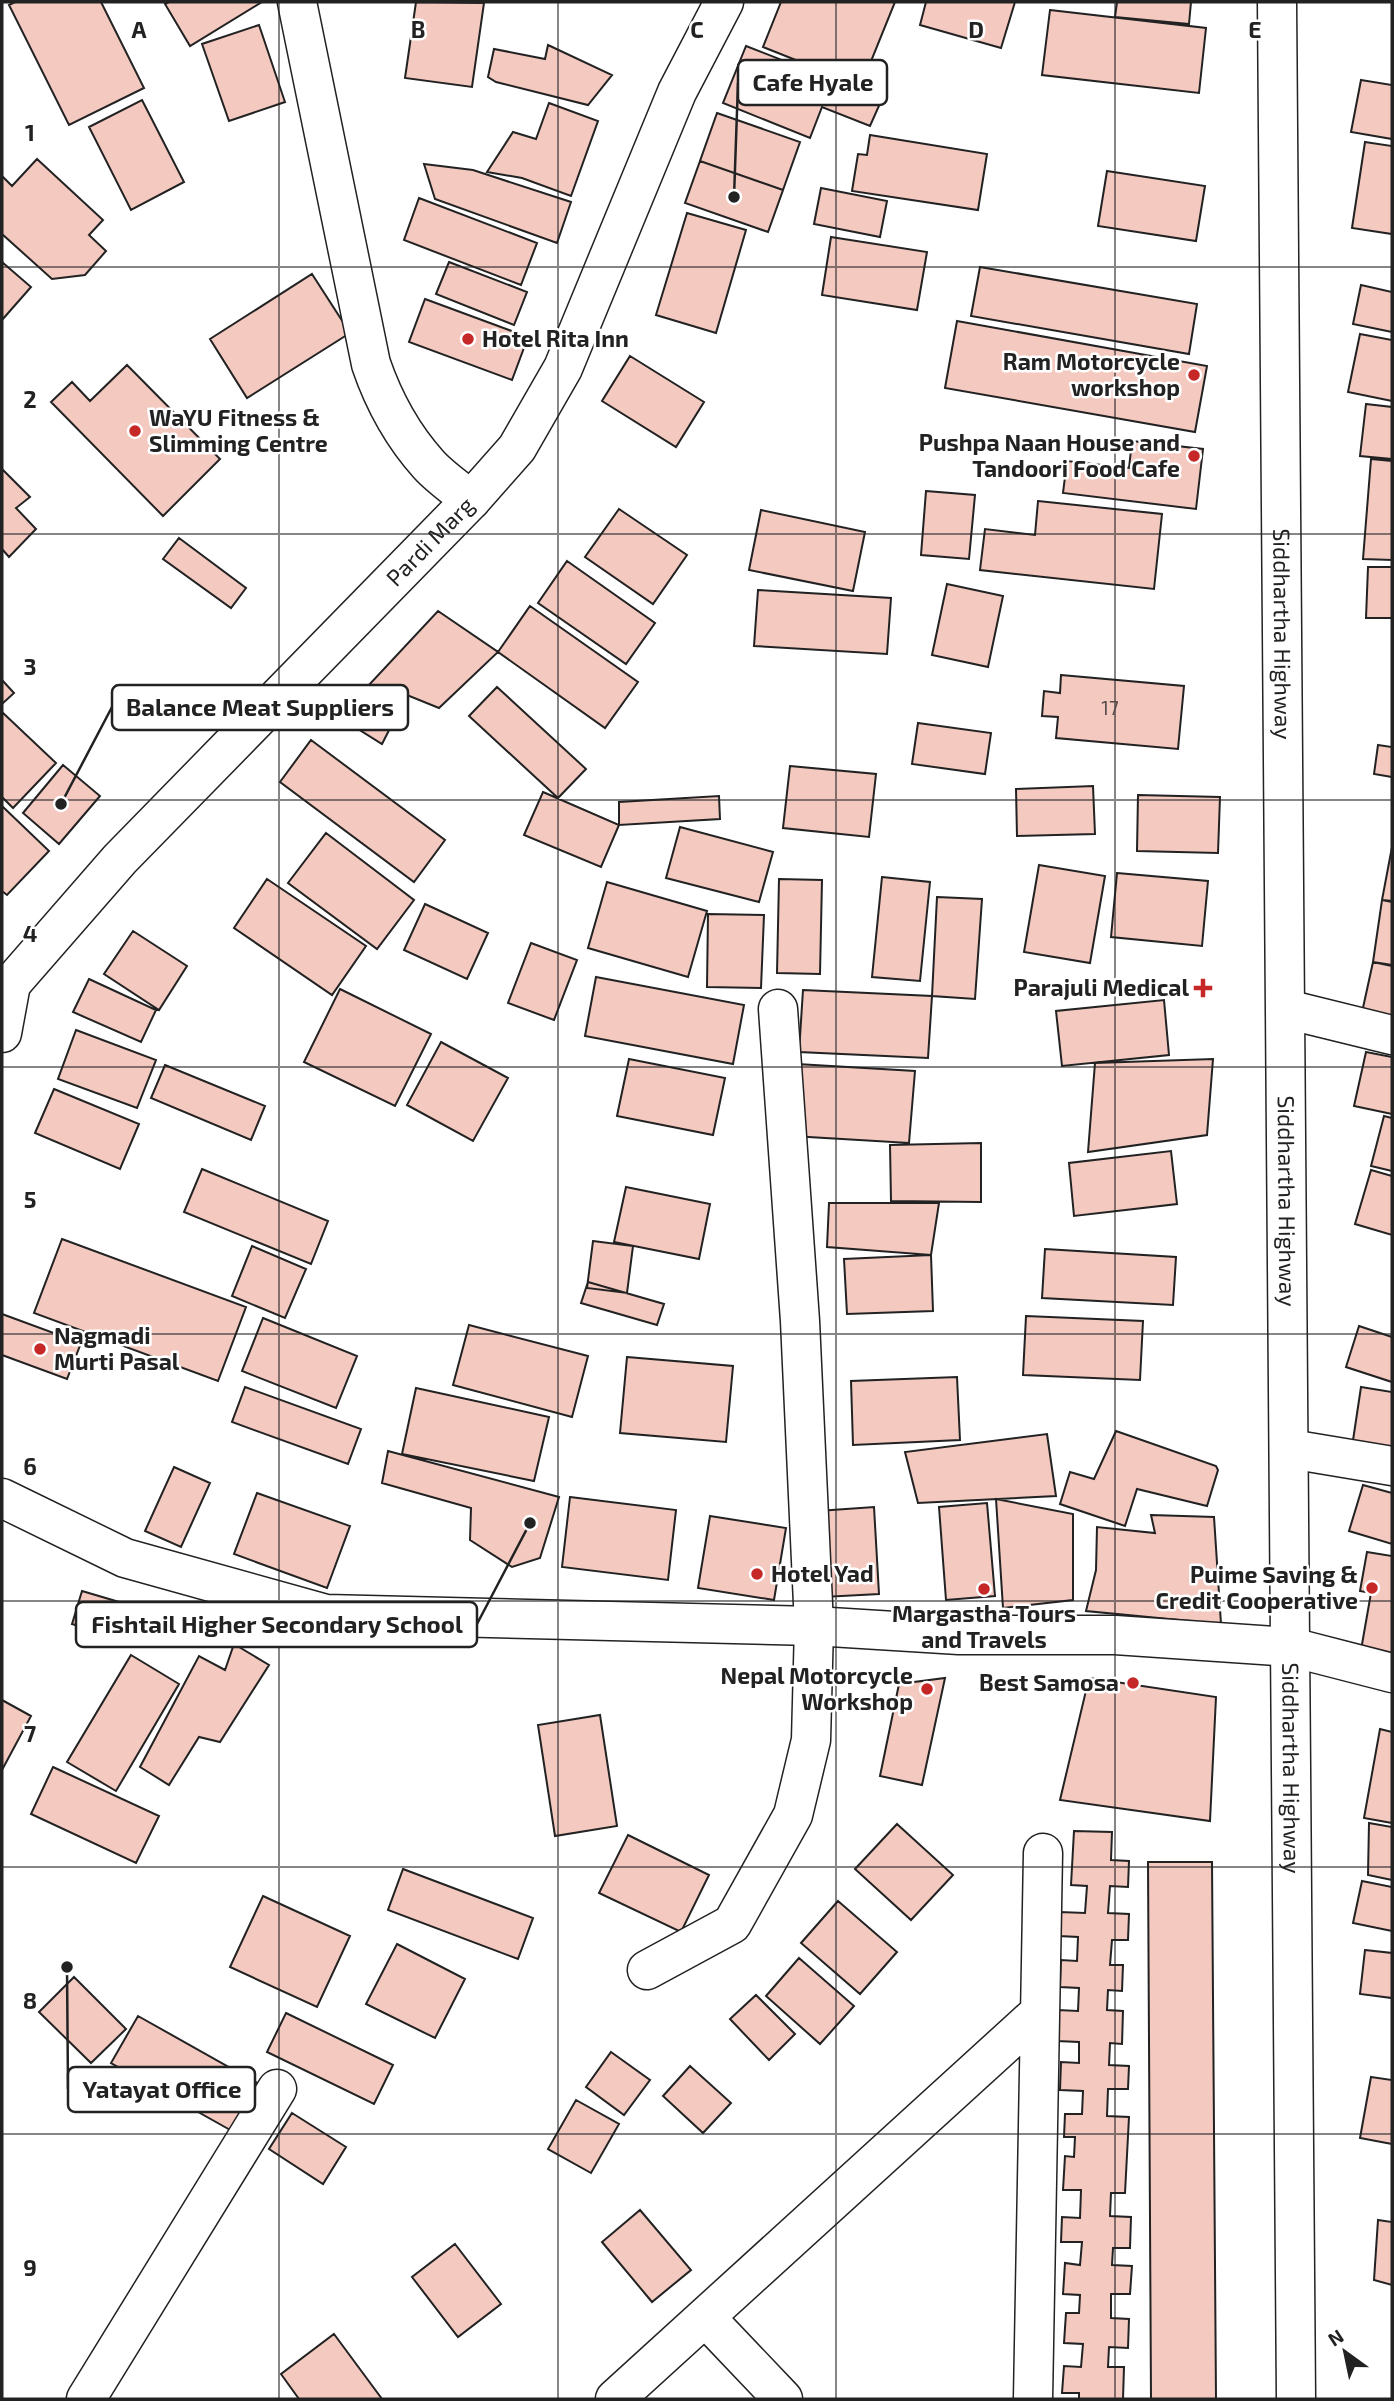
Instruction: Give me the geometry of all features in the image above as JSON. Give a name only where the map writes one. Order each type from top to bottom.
[{"type":"main road","points":[[297,2],[371,365],[383,398],[404,433],[430,466],[471,500]]},
{"type":"main road","name":"Pardi Marg","points":[[6,986],[120,859],[471,500],[517,448],[563,368],[677,92],[724,2]]},
{"type":"main road","name":"Siddhartha Highway","points":[[1277,2],[1296,2399]]},
{"type":"main road","points":[[2,1033],[6,986]]},
{"type":"main road","points":[[648,1970],[732,1924],[793,1815],[811,1740],[814,1626],[800,1321],[778,1009]]},
{"type":"main road","points":[[1286,1009],[1392,1035]]},
{"type":"main road","points":[[1290,1449],[1392,1466]]},
{"type":"main road","points":[[2,1498],[125,1558],[326,1614],[814,1626],[959,1635],[1115,1636],[1291,1647],[1392,1672]]},
{"type":"main road","points":[[1033,2399],[1043,1853]]},
{"type":"main road","points":[[615,2399],[1040,2012]]},
{"type":"main road","points":[[86,2399],[277,2089]]},
{"type":"main road","points":[[705,2317],[783,2399]]},
{"type":"building","points":[[15,2],[101,2],[144,88],[69,125],[9,5]]},
{"type":"building","points":[[262,2],[190,46],[165,4]]},
{"type":"building","points":[[416,2],[484,3],[472,87],[405,78]]},
{"type":"building","points":[[781,2],[895,2],[861,86],[763,47]]},
{"type":"building","points":[[926,2],[1015,2],[1001,48],[920,25]]},
{"type":"building","points":[[1117,2],[1191,2],[1189,24],[1115,17]]},
{"type":"building","points":[[1050,10],[1206,28],[1199,93],[1042,75]]},
{"type":"building","points":[[259,25],[285,102],[229,121],[202,44]]},
{"type":"building","points":[[548,45],[612,75],[588,105],[496,82],[488,77],[494,49],[545,59]]},
{"type":"building","points":[[746,46],[882,99],[870,126],[822,107],[810,138],[723,103]]},
{"type":"building","points":[[1361,80],[1392,85],[1392,139],[1351,132]]},
{"type":"building","points":[[142,100],[184,182],[131,210],[89,127]]},
{"type":"building","points":[[549,103],[598,121],[571,196],[522,178],[487,172],[513,132],[536,139]]},
{"type":"building","points":[[717,113],[800,142],[783,190],[700,161]]},
{"type":"building","points":[[870,135],[987,154],[978,210],[852,191],[858,154],[867,155]]},
{"type":"building","points":[[1365,142],[1392,146],[1392,234],[1352,228]]},
{"type":"building","points":[[37,159],[103,220],[89,235],[106,251],[85,275],[52,279],[2,234],[2,176],[12,186]]},
{"type":"building","points":[[700,161],[783,190],[768,232],[685,203]]},
{"type":"building","points":[[424,164],[473,170],[571,202],[557,243],[435,199]]},
{"type":"building","points":[[1107,171],[1205,186],[1196,241],[1098,226]]},
{"type":"building","points":[[821,188],[887,201],[880,237],[814,224]]},
{"type":"building","points":[[419,198],[537,243],[521,285],[404,240]]},
{"type":"building","points":[[687,213],[746,230],[716,333],[656,315]]},
{"type":"building","points":[[831,237],[927,252],[917,310],[822,295]]},
{"type":"building","points":[[2,262],[31,287],[2,320]]},
{"type":"building","points":[[449,262],[527,292],[514,325],[436,294]]},
{"type":"building","points":[[980,267],[1197,304],[1189,354],[971,316]]},
{"type":"building","points":[[312,274],[350,333],[247,398],[210,339]]},
{"type":"building","points":[[1361,285],[1392,292],[1392,332],[1353,324]]},
{"type":"building","name":"Hotel Rita Inn","points":[[425,299],[528,337],[512,380],[409,342]]},
{"type":"building","points":[[957,321],[1207,366],[1195,432],[945,388]]},
{"type":"building","points":[[1360,334],[1392,340],[1392,401],[1348,392]]},
{"type":"building","points":[[630,356],[704,402],[676,447],[602,401]]},
{"type":"building","name":"WaYU Fitness & Slimming Centre","points":[[127,365],[220,459],[163,516],[51,402],[72,382],[90,401]]},
{"type":"building","points":[[1366,404],[1392,407],[1392,459],[1360,456]]},
{"type":"building","points":[[1132,441],[1203,449],[1196,509],[1063,493],[1067,461],[1129,468]]},
{"type":"building","points":[[1371,459],[1392,461],[1392,560],[1363,559]]},
{"type":"building","points":[[2,469],[30,497],[16,508],[36,529],[9,557],[2,549]]},
{"type":"building","points":[[926,491],[975,495],[969,559],[921,555]]},
{"type":"building","points":[[1038,501],[1162,514],[1154,589],[980,570],[985,529],[1035,535]]},
{"type":"building","points":[[619,509],[687,555],[653,604],[585,557]]},
{"type":"building","points":[[761,510],[865,532],[853,591],[749,570]]},
{"type":"building","points":[[179,538],[246,588],[231,608],[163,559]]},
{"type":"building","points":[[567,561],[655,623],[626,664],[538,603]]},
{"type":"building","points":[[1368,567],[1392,567],[1392,618],[1366,618]]},
{"type":"building","points":[[947,584],[1003,596],[988,667],[932,655]]},
{"type":"building","points":[[758,590],[891,598],[887,654],[754,646]]},
{"type":"building","points":[[530,606],[638,682],[605,728],[498,652]]},
{"type":"building","points":[[438,611],[498,652],[439,708],[407,695],[382,744],[339,717]]},
{"type":"building","points":[[1061,675],[1184,686],[1178,749],[1056,738],[1058,717],[1042,716],[1044,691],[1060,693]]},
{"type":"building","points":[[2,680],[14,693],[2,704]]},
{"type":"building","points":[[497,687],[586,769],[558,798],[469,716]]},
{"type":"building","points":[[2,712],[56,763],[13,808],[2,797]]},
{"type":"building","points":[[918,723],[991,733],[985,774],[912,764]]},
{"type":"building","points":[[311,740],[445,840],[414,882],[280,782]]},
{"type":"building","points":[[1378,745],[1392,747],[1392,777],[1374,774]]},
{"type":"building","points":[[63,765],[100,796],[59,844],[23,813]]},
{"type":"building","points":[[790,766],[876,774],[869,837],[783,828]]},
{"type":"building","points":[[1093,786],[1095,834],[1017,836],[1016,789]]},
{"type":"building","points":[[543,792],[619,825],[601,867],[524,835]]},
{"type":"building","points":[[1138,795],[1220,797],[1218,853],[1137,851]]},
{"type":"building","points":[[719,796],[720,819],[619,825],[619,802]]},
{"type":"building","points":[[2,806],[49,851],[7,895],[2,891]]},
{"type":"building","points":[[680,827],[773,852],[759,902],[666,878]]},
{"type":"building","points":[[326,833],[414,900],[377,949],[288,883]]},
{"type":"building","points":[[1392,847],[1392,902],[1382,900]]},
{"type":"building","points":[[1039,865],[1105,876],[1090,963],[1024,952]]},
{"type":"building","points":[[1117,873],[1208,881],[1202,946],[1111,937]]},
{"type":"building","points":[[882,877],[930,882],[920,981],[872,977]]},
{"type":"building","points":[[267,879],[366,946],[332,995],[234,928]]},
{"type":"building","points":[[779,879],[822,880],[820,974],[777,973]]},
{"type":"building","points":[[607,882],[707,911],[688,977],[588,948]]},
{"type":"building","points":[[937,897],[982,899],[975,999],[932,996]]},
{"type":"building","points":[[1382,900],[1392,901],[1392,965],[1373,962]]},
{"type":"building","points":[[425,904],[488,933],[467,979],[404,950]]},
{"type":"building","points":[[708,914],[764,915],[761,988],[707,987]]},
{"type":"building","points":[[133,931],[187,966],[159,1010],[104,974]]},
{"type":"building","points":[[531,943],[577,960],[554,1020],[508,1003]]},
{"type":"building","points":[[1373,962],[1392,966],[1392,1024],[1361,1017]]},
{"type":"building","points":[[596,977],[744,1005],[733,1064],[585,1036]]},
{"type":"building","points":[[89,979],[156,1010],[141,1042],[73,1012]]},
{"type":"building","points":[[340,989],[431,1034],[395,1106],[304,1062]]},
{"type":"building","points":[[803,990],[932,996],[928,1058],[799,1052]]},
{"type":"building","points":[[1164,1000],[1169,1055],[1062,1066],[1056,1011]]},
{"type":"building","points":[[76,1030],[156,1060],[137,1108],[58,1079]]},
{"type":"building","points":[[441,1042],[508,1078],[473,1141],[407,1105]]},
{"type":"building","points":[[1366,1052],[1392,1057],[1392,1114],[1354,1106]]},
{"type":"building","points":[[629,1059],[725,1078],[713,1135],[617,1116]]},
{"type":"building","points":[[1213,1059],[1207,1135],[1088,1152],[1095,1063]]},
{"type":"building","points":[[797,1064],[915,1071],[909,1143],[792,1136]]},
{"type":"building","points":[[165,1065],[265,1106],[251,1140],[151,1098]]},
{"type":"building","points":[[54,1089],[139,1124],[120,1169],[35,1133]]},
{"type":"building","points":[[1384,1116],[1392,1118],[1392,1171],[1371,1166]]},
{"type":"building","points":[[981,1143],[981,1202],[891,1201],[890,1145]]},
{"type":"building","points":[[1171,1151],[1177,1204],[1074,1216],[1069,1163]]},
{"type":"building","points":[[202,1169],[328,1221],[311,1264],[184,1212]]},
{"type":"building","points":[[1371,1170],[1392,1176],[1392,1235],[1355,1224]]},
{"type":"building","points":[[626,1187],[710,1204],[699,1259],[614,1242]]},
{"type":"building","points":[[829,1203],[939,1203],[931,1255],[827,1247]]},
{"type":"building","points":[[62,1239],[246,1307],[218,1381],[34,1313]]},
{"type":"building","points":[[593,1241],[633,1246],[627,1293],[587,1288]]},
{"type":"building","points":[[252,1246],[306,1269],[285,1318],[232,1296]]},
{"type":"building","points":[[1045,1249],[1176,1257],[1173,1305],[1042,1298]]},
{"type":"building","points":[[931,1255],[933,1311],[847,1314],[844,1259]]},
{"type":"building","points":[[588,1282],[664,1304],[657,1325],[581,1303]]},
{"type":"building","name":"Nagmadi Murti Pasal","points":[[2,1314],[81,1343],[67,1379],[2,1355]]},
{"type":"building","points":[[1026,1316],[1143,1321],[1140,1380],[1023,1375]]},
{"type":"building","points":[[263,1318],[357,1356],[336,1408],[242,1371]]},
{"type":"building","points":[[469,1325],[588,1356],[572,1417],[453,1385]]},
{"type":"building","points":[[1359,1326],[1392,1337],[1392,1382],[1346,1367]]},
{"type":"building","points":[[627,1357],[733,1366],[726,1442],[620,1433]]},
{"type":"building","points":[[957,1377],[960,1440],[853,1445],[851,1381]]},
{"type":"building","points":[[245,1387],[361,1429],[348,1464],[232,1422]]},
{"type":"building","points":[[1361,1387],[1392,1392],[1392,1453],[1352,1447]]},
{"type":"building","points":[[416,1388],[549,1417],[534,1481],[402,1454]]},
{"type":"building","points":[[1116,1431],[1216,1466],[1218,1470],[1207,1506],[1137,1489],[1125,1526],[1060,1504],[1070,1472],[1094,1479]]},
{"type":"building","points":[[1047,1434],[1056,1496],[918,1503],[905,1452]]},
{"type":"building","points":[[388,1451],[559,1497],[540,1558],[512,1567],[470,1540],[471,1508],[382,1483]]},
{"type":"building","points":[[174,1467],[210,1483],[181,1547],[145,1531]]},
{"type":"building","points":[[1363,1485],[1392,1493],[1392,1544],[1349,1531]]},
{"type":"building","points":[[257,1493],[350,1526],[327,1588],[234,1554]]},
{"type":"building","points":[[570,1497],[676,1510],[668,1580],[562,1567]]},
{"type":"building","points":[[996,1499],[1073,1514],[1073,1600],[1003,1608]]},
{"type":"building","points":[[987,1503],[995,1596],[946,1600],[939,1507]]},
{"type":"building","points":[[874,1507],[879,1594],[823,1597],[818,1511]]},
{"type":"building","points":[[1151,1515],[1214,1517],[1221,1624],[1086,1611],[1096,1570],[1097,1527],[1155,1533]]},
{"type":"building","points":[[710,1516],[786,1528],[774,1600],[698,1588]]},
{"type":"building","points":[[1367,1552],[1392,1556],[1392,1655],[1361,1650],[1371,1593],[1360,1591]]},
{"type":"building","points":[[82,1591],[153,1612],[143,1645],[72,1624]]},
{"type":"building","points":[[234,1644],[269,1665],[220,1742],[199,1737],[169,1785],[140,1767],[199,1656],[225,1670]]},
{"type":"building","points":[[131,1655],[179,1684],[116,1791],[67,1762]]},
{"type":"building","points":[[945,1678],[922,1785],[880,1776],[899,1684]]},
{"type":"building","points":[[1089,1678],[1216,1697],[1210,1821],[1060,1800]]},
{"type":"building","points":[[2,1700],[31,1716],[2,1770]]},
{"type":"building","points":[[600,1715],[617,1826],[555,1836],[538,1725]]},
{"type":"building","points":[[1380,1729],[1392,1732],[1392,1823],[1364,1818]]},
{"type":"building","points":[[53,1767],[159,1816],[136,1863],[31,1814]]},
{"type":"building","points":[[1369,1823],[1392,1827],[1392,1880],[1368,1875]]},
{"type":"building","points":[[897,1824],[953,1875],[911,1920],[855,1869]]},
{"type":"building","points":[[1074,1831],[1112,1832],[1111,1860],[1129,1861],[1128,1887],[1110,1886],[1108,1913],[1129,1914],[1128,1940],[1112,1940],[1110,1965],[1123,1965],[1122,1991],[1108,1990],[1107,2010],[1123,2011],[1122,2044],[1110,2043],[1109,2065],[1129,2066],[1128,2089],[1108,2089],[1107,2116],[1129,2117],[1125,2193],[1111,2193],[1110,2216],[1131,2217],[1130,2248],[1113,2248],[1112,2265],[1132,2266],[1130,2294],[1111,2294],[1111,2318],[1129,2319],[1128,2348],[1109,2347],[1108,2367],[1124,2367],[1123,2399],[1079,2399],[1079,2393],[1062,2393],[1064,2366],[1081,2367],[1083,2344],[1064,2343],[1066,2313],[1079,2313],[1080,2295],[1063,2294],[1065,2263],[1080,2265],[1082,2242],[1061,2242],[1062,2217],[1080,2218],[1081,2190],[1063,2190],[1065,2156],[1074,2157],[1075,2137],[1064,2137],[1065,2114],[1082,2114],[1083,2091],[1060,2090],[1061,2062],[1079,2063],[1079,2042],[1057,2041],[1058,2010],[1078,2011],[1079,1988],[1060,1987],[1061,1960],[1077,1961],[1078,1937],[1059,1936],[1060,1912],[1085,1913],[1087,1886],[1071,1885]]},
{"type":"building","points":[[628,1835],[709,1875],[681,1932],[599,1893]]},
{"type":"building","points":[[1148,1862],[1212,1862],[1216,2399],[1151,2399]]},
{"type":"building","points":[[403,1869],[533,1918],[518,1959],[388,1910]]},
{"type":"building","points":[[1362,1881],[1392,1887],[1392,1931],[1353,1923]]},
{"type":"building","points":[[263,1896],[350,1936],[317,2007],[230,1967]]},
{"type":"building","points":[[838,1901],[897,1952],[860,1994],[801,1943]]},
{"type":"building","points":[[397,1944],[465,1979],[435,2038],[366,2004]]},
{"type":"building","points":[[1365,1950],[1392,1953],[1392,1998],[1360,1994]]},
{"type":"building","points":[[799,1958],[854,2006],[820,2044],[766,1996]]},
{"type":"building","points":[[74,1977],[126,2029],[91,2063],[39,2012]]},
{"type":"building","points":[[756,1995],[795,2034],[769,2060],[730,2019]]},
{"type":"building","points":[[286,2013],[393,2065],[374,2104],[267,2052]]},
{"type":"building","points":[[138,2016],[259,2084],[232,2131],[111,2063]]},
{"type":"building","points":[[611,2052],[650,2080],[624,2115],[586,2087]]},
{"type":"building","points":[[690,2066],[731,2103],[703,2133],[663,2096]]},
{"type":"building","points":[[1371,2077],[1392,2080],[1392,2144],[1360,2138]]},
{"type":"building","points":[[576,2100],[619,2124],[591,2173],[548,2149]]},
{"type":"building","points":[[292,2113],[346,2147],[323,2184],[269,2149]]},
{"type":"building","points":[[640,2210],[691,2270],[652,2302],[602,2242]]},
{"type":"building","points":[[1378,2220],[1392,2222],[1392,2285],[1374,2280]]},
{"type":"building","points":[[455,2244],[501,2304],[458,2337],[412,2277]]},
{"type":"building","points":[[334,2334],[382,2399],[299,2399],[281,2374]]},
{"type":"place","name":"Cafe Hyale","points":[[734,197]]},
{"type":"place","name":"Hotel Rita Inn","points":[[468,339]]},
{"type":"place","name":"Ram Motorcycle workshop","points":[[1194,375]]},
{"type":"place","name":"WaYU Fitness & Slimming Centre","points":[[135,431]]},
{"type":"place","name":"Pushpa Naan House and Tandoori Food Cafe","points":[[1194,456]]},
{"type":"place","name":"Balance Meat Suppliers","points":[[61,804]]},
{"type":"place","name":"Parajuli Medical","points":[[1203,988]]},
{"type":"place","name":"Nagmadi Murti Pasal","points":[[40,1349]]},
{"type":"place","name":"Fishtail Higher Secondary School","points":[[530,1523]]},
{"type":"place","name":"Hotel Yad","points":[[757,1574]]},
{"type":"place","name":"Puime Saving & Credit Cooperative","points":[[1372,1588]]},
{"type":"place","name":"Margastha Tours and Travels","points":[[984,1589]]},
{"type":"place","name":"Best Samosa","points":[[1133,1683]]},
{"type":"place","name":"Nepal Motorcycle Workshop","points":[[927,1689]]},
{"type":"place","name":"Yatayat Office","points":[[67,1967]]}]
